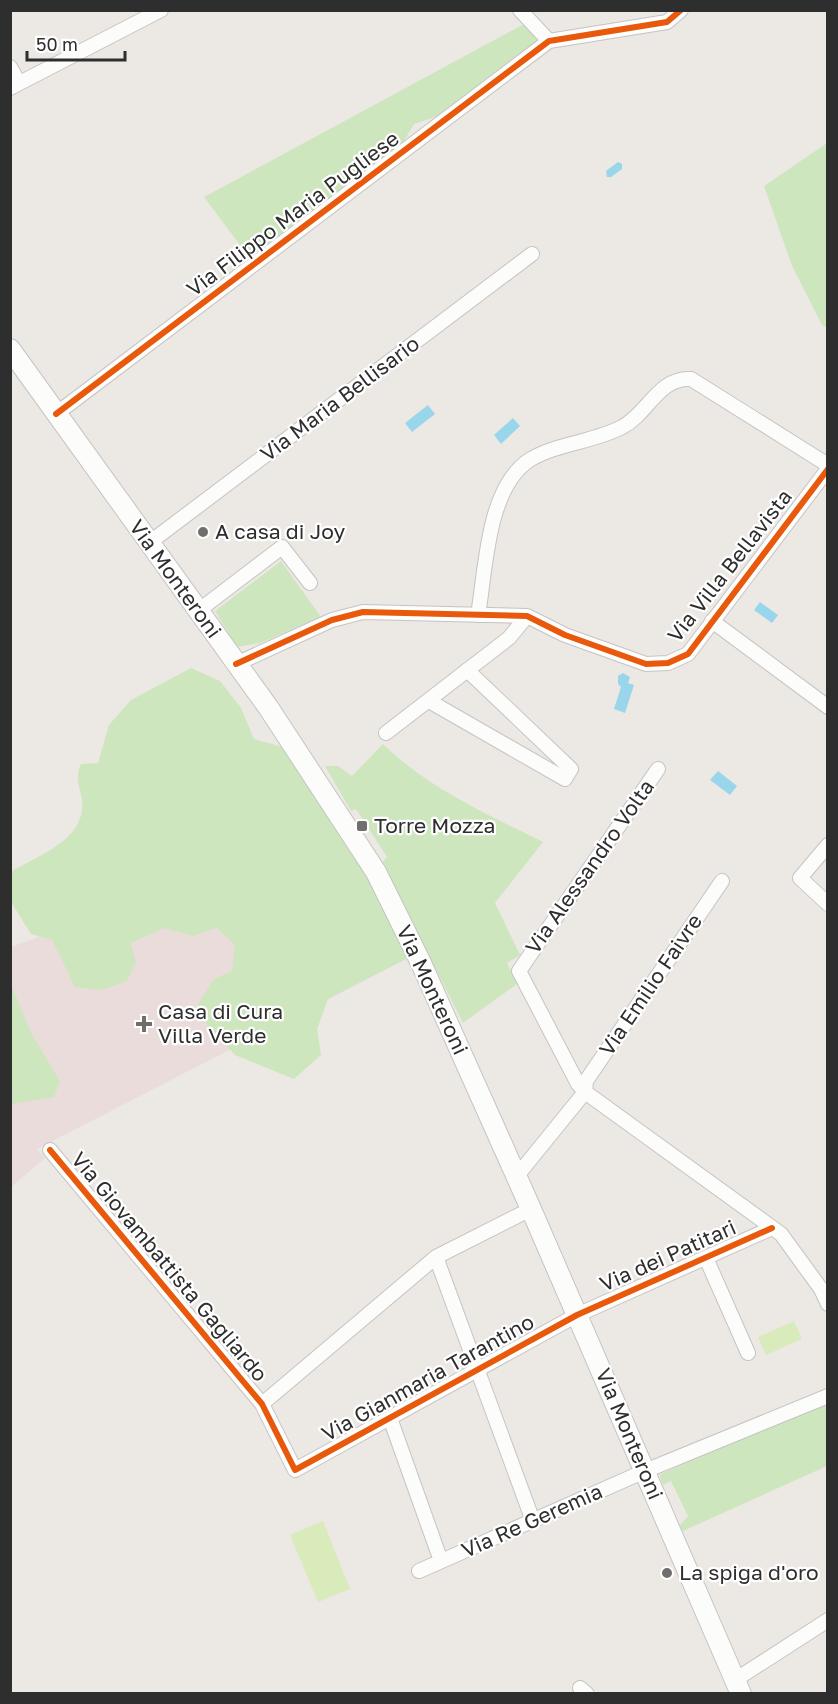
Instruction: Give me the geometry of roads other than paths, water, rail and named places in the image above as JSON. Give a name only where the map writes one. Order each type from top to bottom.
[{"type":"main road","name":"Via Monteroni","points":[[10,350],[333,802],[376,872],[421,963],[531,1209],[645,1471],[736,1689]]},
{"type":"street","points":[[10,67],[15,85],[161,10]]},
{"type":"street","points":[[520,10],[549,41],[667,22],[681,10]]},
{"type":"street","name":"Via Filippo Maria Pugliese","points":[[56,414],[549,41]]},
{"type":"street","name":"Via Maria Bellisario","points":[[149,543],[532,255]]},
{"type":"street","name":"Via Villa Bellavista","points":[[236,664],[332,620],[363,612],[478,615],[527,616],[565,635],[646,664],[668,663],[688,654],[712,621],[822,488],[828,467],[691,379],[680,379],[667,385],[624,427],[532,459],[515,472],[502,491],[478,615]]},
{"type":"street","points":[[198,611],[282,547],[310,583]]},
{"type":"street","points":[[386,733],[509,638],[527,616]]},
{"type":"street","points":[[712,621],[828,707]]},
{"type":"street","points":[[429,701],[565,779],[571,769],[467,670]]},
{"type":"street","name":"Via Alessandro Volta","points":[[585,1092],[578,1084],[519,971],[658,769]]},
{"type":"street","points":[[828,845],[800,878],[828,904]]},
{"type":"street","name":"Via Emilio Faivre","points":[[516,1177],[585,1092],[586,1081],[722,881]]},
{"type":"street","points":[[585,1092],[781,1234],[824,1286],[828,1304]]},
{"type":"street","name":"Via Giovambattista Gagliardo","points":[[50,1150],[262,1404],[295,1470]]},
{"type":"street","points":[[262,1404],[436,1257],[531,1209]]},
{"type":"street","name":"Via dei Patitari","points":[[577,1315],[772,1228]]},
{"type":"street","points":[[436,1257],[533,1521]]},
{"type":"street","points":[[706,1258],[748,1353]]},
{"type":"street","name":"Via Gianmaria Tarantino","points":[[295,1470],[577,1315]]},
{"type":"street","name":"Via Re Geremia","points":[[419,1570],[645,1471],[828,1396]]},
{"type":"street","points":[[390,1418],[441,1561]]},
{"type":"street","points":[[736,1689],[828,1620]]},
{"type":"water","points":[[618,162],[622,164],[622,169],[611,177],[607,177],[606,171]]},
{"type":"water","points":[[428,405],[435,414],[412,432],[405,423]]},
{"type":"water","points":[[513,418],[520,426],[501,444],[494,435]]},
{"type":"water","points":[[760,602],[778,615],[772,623],[754,610]]},
{"type":"water","points":[[623,673],[630,677],[628,683],[634,685],[625,713],[614,709],[621,687],[618,684],[618,676]]},
{"type":"water","points":[[718,771],[737,786],[730,795],[710,780]]},
{"type":"place","name":"A casa di Joy","points":[[203,532]]},
{"type":"place","name":"Torre Mozza","points":[[362,826]]},
{"type":"place","name":"Casa di Cura Villa Verde","points":[[144,1024]]},
{"type":"place","name":"La spiga d'oro","points":[[667,1573]]}]
